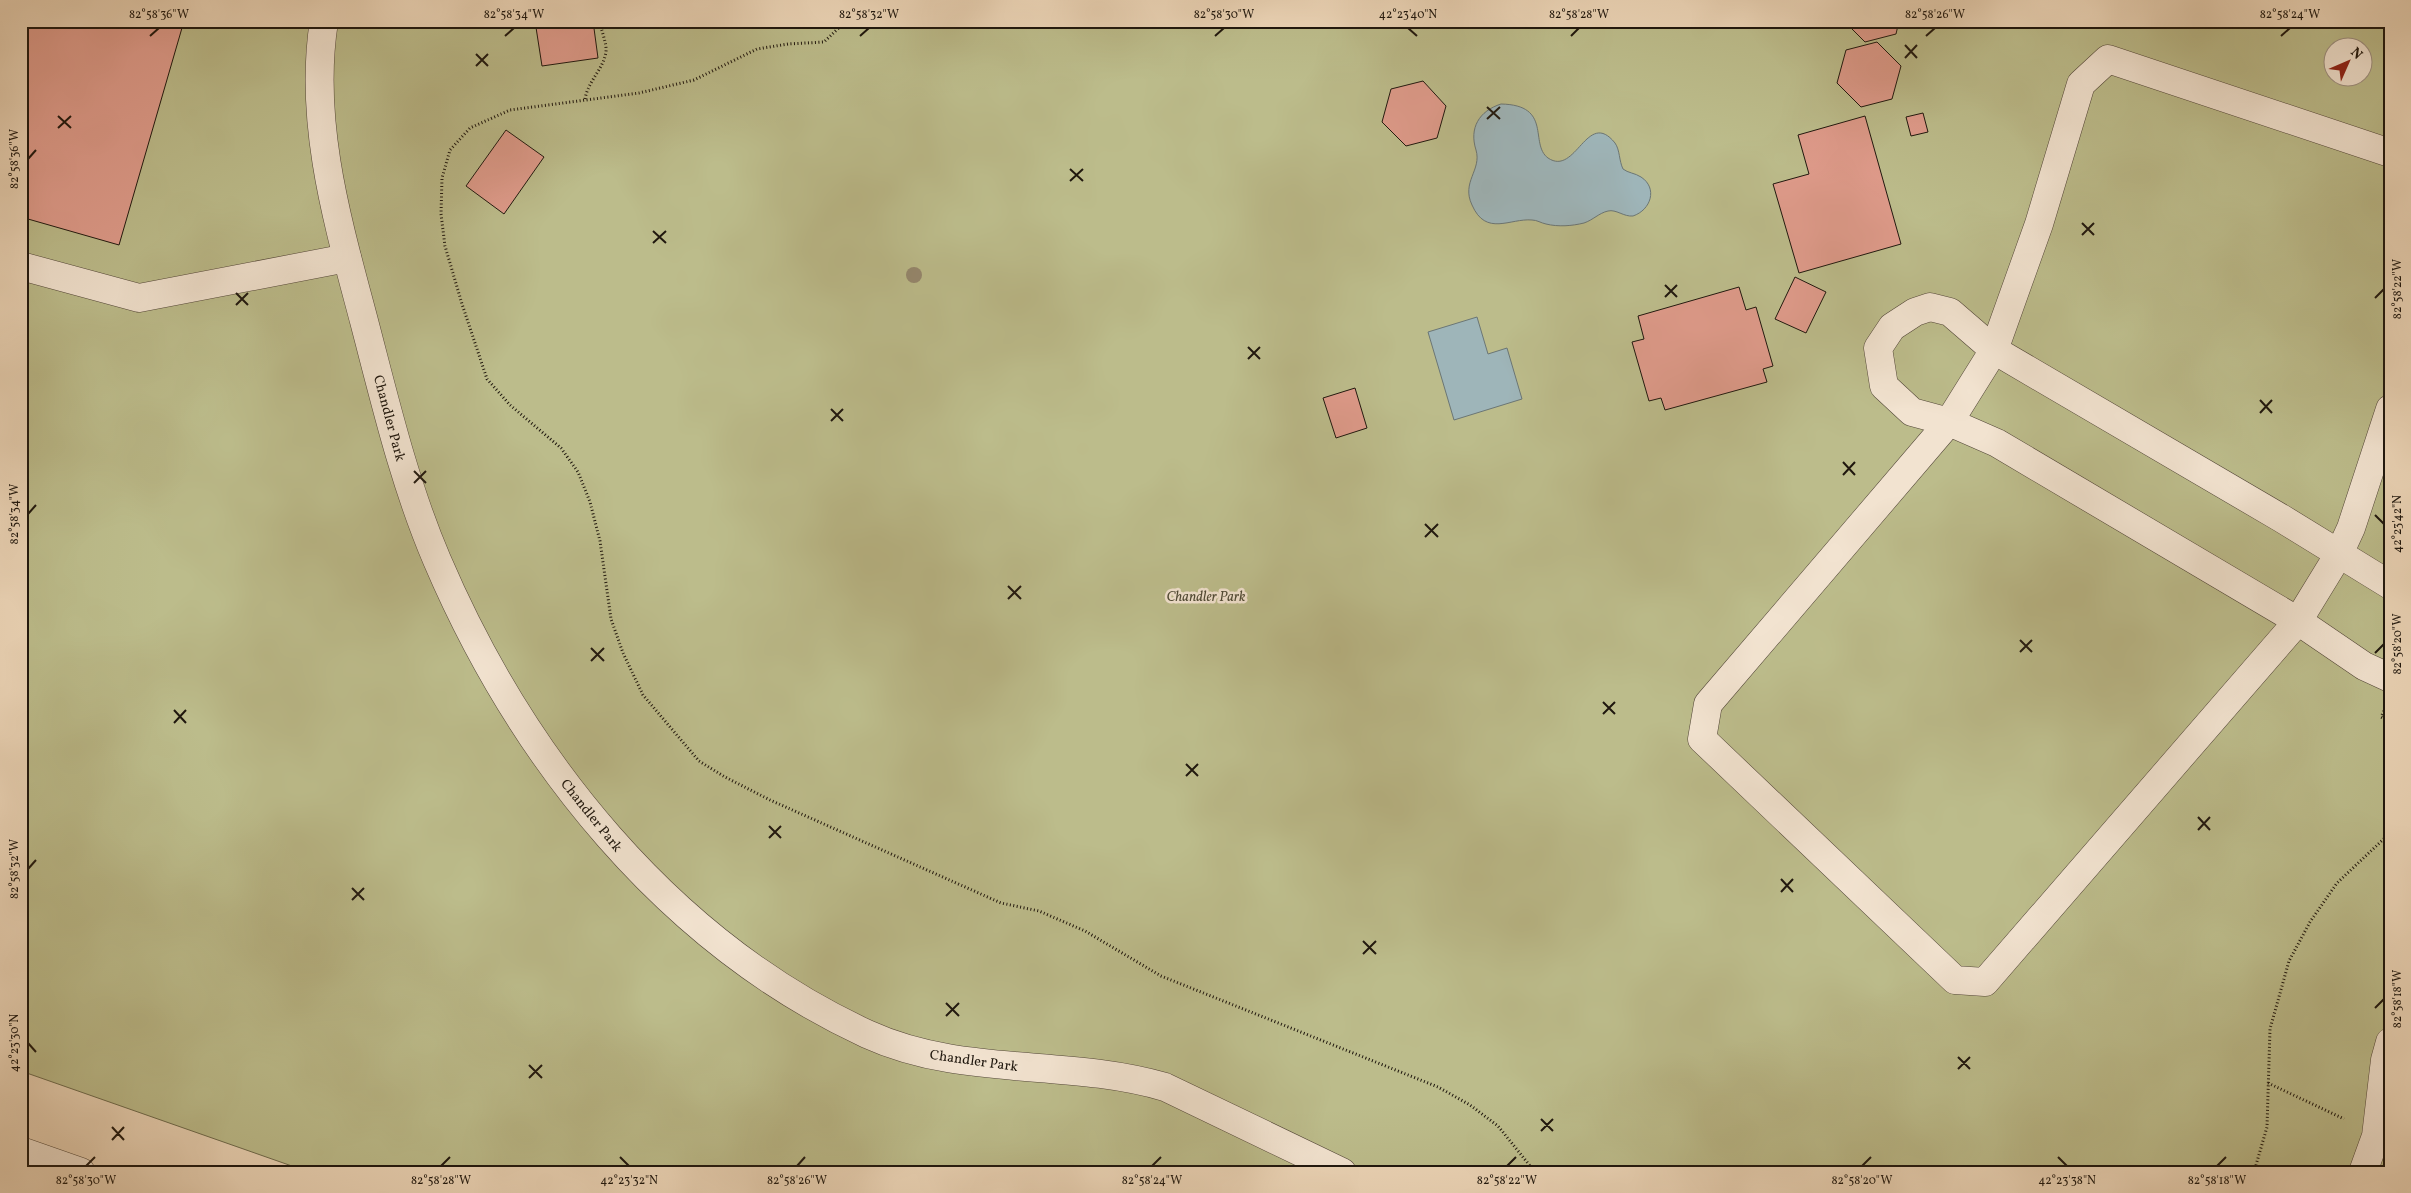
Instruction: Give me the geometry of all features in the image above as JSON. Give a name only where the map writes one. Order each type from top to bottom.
[{"type":"street","name":"Chandler Park","points":[[324,21],[320,95],[325,160],[336,216],[403,469],[436,557],[466,625],[518,717],[568,786],[622,852],[686,915],[731,951],[778,984],[827,1013],[870,1035],[910,1049],[950,1059],[990,1064],[1103,1072],[1135,1078],[1174,1090],[1342,1172]]},
{"type":"street","points":[[2390,153],[2108,59],[2081,84],[2033,241],[1994,350],[1949,422],[1708,704],[1702,739],[1955,980],[1985,982],[2298,621],[2339,554],[2351,528],[2390,409]]},
{"type":"street","points":[[21,266],[139,298],[347,258]]},
{"type":"street","points":[[2390,585],[2281,518],[1994,350],[1950,312],[1930,306],[1915,312],[1892,327],[1878,348],[1884,386],[1912,412],[1949,422],[1997,443],[2298,621],[2364,666],[2390,678]]},
{"type":"street","points":[[2363,1172],[2376,1136],[2385,1060],[2390,1042]]},
{"type":"street","points":[[21,1151],[81,1172]]},
{"type":"path","points":[[585,99],[587,90],[602,64],[606,50],[600,21]]},
{"type":"path","points":[[846,21],[824,42],[788,44],[757,50],[694,80],[639,93],[510,110],[470,128],[450,150],[442,178],[441,214],[445,246],[462,304],[488,379],[510,405],[561,448],[578,472],[590,502],[600,541],[611,619],[623,653],[643,695],[699,761],[725,778],[916,867],[1001,904],[1039,911],[1085,931],[1161,976],[1438,1088],[1470,1105],[1498,1126],[1535,1172]]},
{"type":"path","points":[[2254,1172],[2267,1127],[2270,1030],[2289,961],[2310,922],[2337,883],[2390,832]]},
{"type":"path","points":[[2268,1084],[2338,1115],[2376,1136]]},
{"type":"green space","name":"Chandler Park","points":[[21,21],[2390,21],[2390,1172],[309,1172],[21,1071]]},
{"type":"water","points":[[1501,104],[1517,106],[1528,111],[1534,118],[1537,126],[1543,152],[1548,158],[1558,161],[1566,159],[1589,137],[1597,133],[1605,134],[1617,146],[1623,169],[1639,176],[1646,182],[1651,193],[1648,204],[1633,216],[1608,211],[1584,223],[1570,225],[1544,224],[1536,220],[1499,224],[1484,221],[1478,215],[1469,197],[1470,183],[1477,157],[1474,142],[1475,128],[1478,121],[1487,111]]},
{"type":"water","points":[[1477,317],[1488,354],[1507,348],[1522,399],[1454,420],[1428,332]]},
{"type":"building","points":[[21,21],[184,21],[119,245],[21,217]]},
{"type":"building","points":[[535,21],[593,21],[598,58],[542,66]]},
{"type":"building","points":[[1844,21],[1899,21],[1896,34],[1865,42]]},
{"type":"building","points":[[1877,42],[1901,66],[1892,99],[1861,107],[1837,83],[1846,50]]},
{"type":"building","points":[[1423,81],[1446,106],[1437,138],[1406,146],[1382,122],[1391,89]]},
{"type":"building","points":[[1923,113],[1928,132],[1911,136],[1906,117]]},
{"type":"building","points":[[1865,116],[1901,244],[1799,273],[1773,184],[1809,174],[1798,135]]},
{"type":"building","points":[[506,130],[544,157],[504,214],[466,186]]},
{"type":"building","points":[[1795,277],[1826,292],[1806,333],[1775,319]]},
{"type":"building","points":[[1739,287],[1746,310],[1756,307],[1773,366],[1763,369],[1767,382],[1665,410],[1661,398],[1649,401],[1632,342],[1644,339],[1638,316]]},
{"type":"building","points":[[1355,388],[1367,428],[1336,438],[1323,398]]}]
